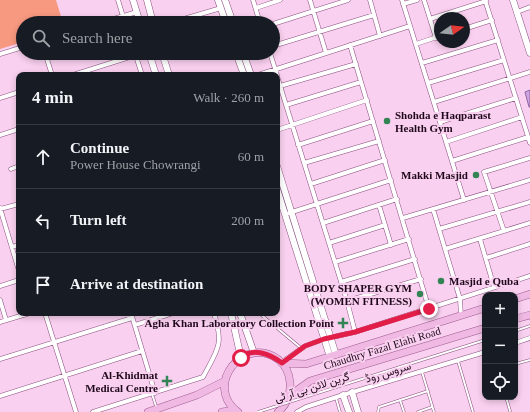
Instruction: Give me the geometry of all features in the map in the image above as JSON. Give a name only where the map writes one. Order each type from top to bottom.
[{"type":"main road","points":[[518,298],[530,294]]},
{"type":"main road","name":"Chaudhry Fazal Elahi Road","points":[[282,363],[306,364],[482,309]]},
{"type":"main road","points":[[518,318],[530,314]]},
{"type":"main road","name":"Chaudhry Fazal Elahi Road","points":[[289,396],[310,381],[482,329]]},
{"type":"main road","points":[[237,411],[226,396],[225,381],[231,365],[245,355],[254,352],[274,356],[282,363],[290,378],[289,396],[279,412]]},
{"type":"main road","points":[[148,412],[197,395],[225,381]]},
{"type":"main road","points":[[222,412],[237,411]]},
{"type":"street","points":[[118,0],[122,16],[137,12]]},
{"type":"street","points":[[133,0],[138,16]]},
{"type":"street","points":[[147,0],[152,16]]},
{"type":"street","points":[[218,0],[224,16]]},
{"type":"street","points":[[225,0],[231,16]]},
{"type":"street","points":[[253,0],[258,16]]},
{"type":"street","points":[[256,8],[265,2],[280,0]]},
{"type":"street","points":[[310,0],[326,53]]},
{"type":"street","points":[[280,22],[348,0]]},
{"type":"street","points":[[370,0],[380,36]]},
{"type":"street","points":[[417,0],[403,2],[464,200]]},
{"type":"street","points":[[424,0],[434,28]]},
{"type":"street","points":[[430,19],[485,0],[530,143]]},
{"type":"street","points":[[513,0],[530,53]]},
{"type":"street","points":[[194,16],[221,8]]},
{"type":"street","points":[[517,12],[530,8]]},
{"type":"street","points":[[280,44],[374,15]]},
{"type":"street","points":[[470,27],[492,20]]},
{"type":"street","points":[[266,72],[410,26]]},
{"type":"street","points":[[416,44],[434,38]]},
{"type":"street","points":[[422,64],[498,40]]},
{"type":"street","points":[[350,45],[429,309]]},
{"type":"street","points":[[0,54],[16,49]]},
{"type":"street","points":[[47,60],[51,72]]},
{"type":"street","points":[[82,72],[118,60]]},
{"type":"street","points":[[138,60],[141,72]]},
{"type":"street","points":[[151,60],[155,72]]},
{"type":"street","points":[[164,60],[168,72]]},
{"type":"street","points":[[239,60],[243,72]]},
{"type":"street","points":[[245,60],[249,72]]},
{"type":"street","points":[[272,60],[276,72]]},
{"type":"street","points":[[428,84],[504,60]]},
{"type":"street","points":[[355,332],[335,262],[280,86],[356,64]]},
{"type":"street","points":[[434,102],[530,72]]},
{"type":"street","points":[[286,106],[361,82]]},
{"type":"street","points":[[0,98],[16,93]]},
{"type":"street","points":[[440,122],[516,98]]},
{"type":"street","points":[[280,129],[367,100]]},
{"type":"street","points":[[446,142],[522,117]]},
{"type":"street","points":[[298,145],[373,121]]},
{"type":"street","points":[[0,135],[16,130]]},
{"type":"street","points":[[452,162],[528,137]]},
{"type":"street","points":[[304,163],[379,141]]},
{"type":"street","points":[[504,231],[484,172],[530,158]]},
{"type":"street","points":[[311,184],[385,160]]},
{"type":"street","points":[[11,169],[16,167]]},
{"type":"street","points":[[280,179],[288,214],[324,339],[333,356]]},
{"type":"street","points":[[288,214],[391,180]]},
{"type":"street","points":[[403,218],[530,180]]},
{"type":"street","points":[[280,196],[288,214],[331,338],[333,356]]},
{"type":"street","points":[[323,223],[397,199]]},
{"type":"street","points":[[439,229],[530,202]]},
{"type":"street","points":[[16,205],[0,208],[16,261]]},
{"type":"street","points":[[379,205],[391,245]]},
{"type":"street","points":[[433,209],[460,299],[461,316]]},
{"type":"street","points":[[445,249],[530,223]]},
{"type":"street","points":[[329,243],[385,225]]},
{"type":"street","points":[[480,238],[494,287]]},
{"type":"street","points":[[335,262],[409,239]]},
{"type":"street","points":[[486,258],[530,244]]},
{"type":"street","points":[[12,247],[16,246]]},
{"type":"street","points":[[341,282],[415,259]]},
{"type":"street","points":[[282,363],[301,348],[324,339],[355,332],[530,276]]},
{"type":"street","points":[[347,302],[421,279]]},
{"type":"street","points":[[0,286],[16,281]]},
{"type":"street","points":[[0,302],[6,320]]},
{"type":"street","points":[[0,322],[20,316]]},
{"type":"street","points":[[46,316],[76,412]]},
{"type":"street","points":[[0,359],[54,343],[129,316]]},
{"type":"street","points":[[132,316],[153,394]]},
{"type":"street","points":[[135,325],[164,316]]},
{"type":"street","points":[[94,412],[203,377],[218,349],[220,340],[215,316]]},
{"type":"street","points":[[232,316],[241,358]]},
{"type":"street","points":[[241,316],[254,352]]},
{"type":"street","points":[[518,342],[530,338]]},
{"type":"street","points":[[0,396],[142,352]]},
{"type":"street","name":"سروس روڈ","points":[[297,412],[306,407],[336,397],[482,353]]},
{"type":"street","points":[[352,392],[358,412]]},
{"type":"street","points":[[343,395],[349,412]]},
{"type":"lane","points":[[263,316],[301,348]]},
{"type":"lane","points":[[518,330],[530,326]]},
{"type":"lane","name":"گرین لائن بی آر ٹی","points":[[258,412],[482,341]]},
{"type":"lane","points":[[458,360],[473,412]]},
{"type":"lane","points":[[518,363],[530,360]]},
{"type":"lane","points":[[422,371],[434,412]]},
{"type":"lane","points":[[378,412],[379,407],[428,391]]},
{"type":"lane","points":[[153,394],[157,409]]},
{"type":"lane","points":[[336,397],[340,412]]},
{"type":"lane","points":[[400,400],[404,412]]},
{"type":"lane","points":[[507,400],[510,410]]},
{"type":"lane","points":[[418,412],[432,407]]},
{"type":"shaded area","points":[[0,0],[56,0],[61,16],[16,16],[16,44],[0,49]]},
{"type":"building","points":[[530,90],[530,107],[529,107],[525,92]]},
{"type":"place","name":"Shohda e Haqparast Health Gym","points":[[387,121]]},
{"type":"place","name":"Makki Masjid","points":[[476,175]]},
{"type":"place","name":"Masjid e Quba","points":[[441,281]]},
{"type":"place","name":"BODY SHAPER GYM (WOMEN FITNESS)","points":[[420,294]]},
{"type":"place","name":"Agha Khan Laboratory Collection Point","points":[[343,323]]},
{"type":"place","name":"Al-Khidmat Medical Centre","points":[[167,381]]},
{"type":"route","points":[[241,358],[254,352],[264,353],[274,356],[282,363],[305,346],[324,339],[355,332],[429,309]]}]
